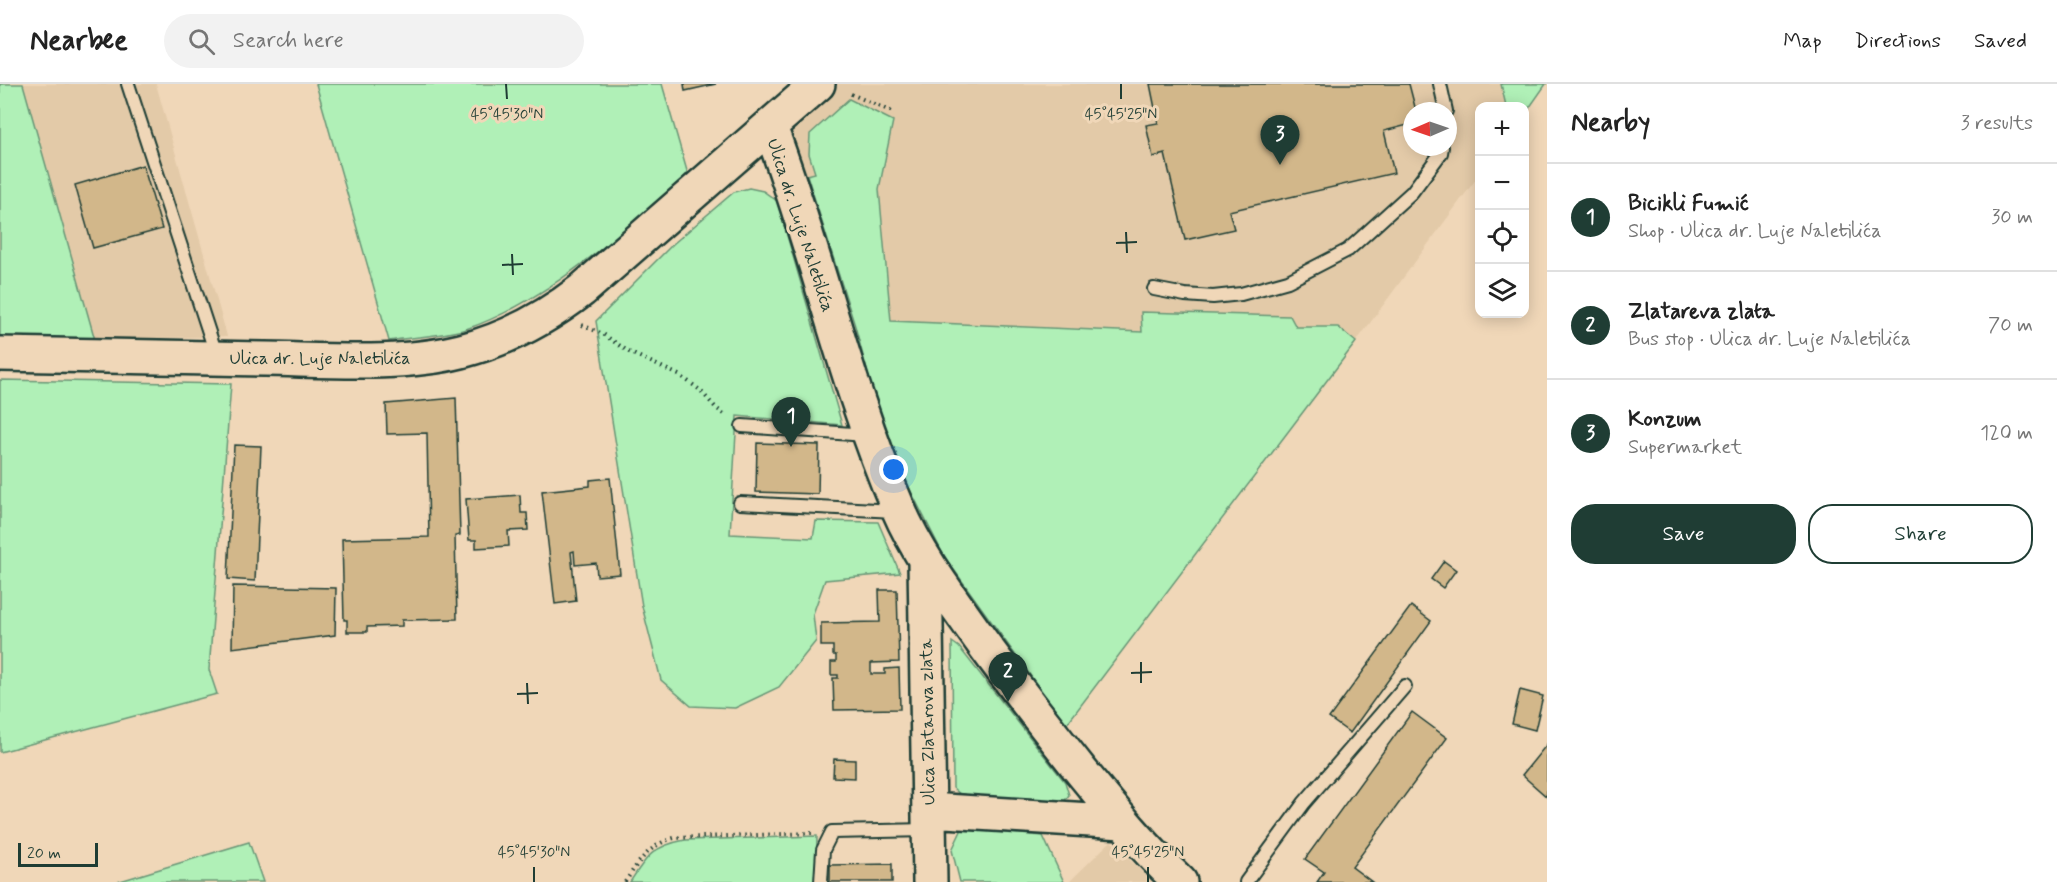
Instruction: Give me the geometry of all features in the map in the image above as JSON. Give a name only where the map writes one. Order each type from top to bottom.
[{"type":"street","points":[[770,127],[818,84]]},
{"type":"street","name":"Ulica dr. Luje Naletilića","points":[[0,354],[356,361],[460,351],[506,335],[542,318],[582,290],[770,127],[788,176],[869,435],[899,511],[925,561],[1023,699],[1123,822],[1180,882]]},
{"type":"street","name":"Ulica Zlatarova zlata","points":[[925,561],[930,882]]},
{"type":"street","points":[[929,820],[1123,822]]},
{"type":"lane","points":[[128,84],[218,358]]},
{"type":"lane","points":[[1440,84],[1444,102]]},
{"type":"lane","points":[[1154,289],[1213,297],[1241,294],[1288,281],[1348,250],[1412,192],[1439,156]]},
{"type":"lane","points":[[742,426],[869,435]]},
{"type":"lane","points":[[741,503],[899,511]]},
{"type":"lane","points":[[1246,882],[1304,803],[1404,686]]},
{"type":"lane","points":[[821,882],[823,850],[832,832],[929,820]]},
{"type":"path","points":[[851,94],[895,112]]},
{"type":"path","points":[[574,321],[603,334],[629,352],[681,376],[700,390],[716,408],[742,426]]},
{"type":"path","points":[[625,882],[646,852],[674,838],[832,832]]},
{"type":"shaded area","points":[[23,84],[156,84],[227,336],[95,340]]},
{"type":"shaded area","points":[[818,84],[1501,84],[1505,102],[1475,102],[1475,180],[1356,342],[1338,327],[1296,327],[1141,313],[1143,332],[891,321],[832,322],[770,127]]},
{"type":"shaded area","points":[[1111,841],[1152,882],[1069,882]]},
{"type":"green space","points":[[0,84],[23,84],[95,340],[0,337]]},
{"type":"green space","points":[[316,84],[662,84],[689,178],[583,263],[526,301],[496,317],[466,329],[389,341]]},
{"type":"green space","points":[[1501,84],[1546,84],[1529,108],[1529,102],[1505,102]]},
{"type":"green space","points":[[849,99],[893,121],[879,189],[891,321],[1142,332],[1141,312],[1290,316],[1296,327],[1338,327],[1356,342],[1066,725],[944,556],[900,470],[879,415],[855,326],[807,175],[815,173],[809,154],[810,134]]},
{"type":"green space","points":[[749,188],[763,191],[777,201],[842,425],[737,416],[730,534],[813,538],[816,521],[878,522],[900,573],[825,580],[813,614],[816,641],[779,687],[735,708],[691,706],[661,680],[642,606],[596,321],[673,244],[734,192]]},
{"type":"green space","points":[[0,380],[231,384],[209,670],[217,694],[0,752]]},
{"type":"green space","points":[[952,642],[959,647],[1065,782],[1069,795],[1063,803],[961,795],[953,788]]},
{"type":"green space","points":[[962,829],[1043,836],[1064,882],[960,882],[952,850]]},
{"type":"green space","points":[[817,836],[816,882],[630,882],[646,859],[658,849],[674,842]]},
{"type":"green space","points":[[249,842],[263,882],[117,882]]},
{"type":"building","points":[[684,84],[716,84],[685,91]]},
{"type":"building","points":[[1150,84],[1409,84],[1414,102],[1403,102],[1403,126],[1384,131],[1394,173],[1229,211],[1234,229],[1185,240],[1165,154],[1153,157],[1146,125],[1158,123]]},
{"type":"building","points":[[143,165],[162,229],[93,248],[75,185]]},
{"type":"building","points":[[456,398],[460,535],[455,536],[457,619],[402,620],[402,626],[367,627],[367,632],[347,632],[347,620],[344,620],[342,539],[429,537],[427,433],[387,434],[386,404]]},
{"type":"building","points":[[757,443],[819,445],[818,494],[756,492]]},
{"type":"building","points":[[234,445],[261,446],[255,581],[228,579]]},
{"type":"building","points":[[610,478],[620,574],[597,576],[596,563],[575,565],[574,551],[571,552],[576,601],[555,604],[542,491],[590,486],[590,480]]},
{"type":"building","points":[[520,495],[521,513],[527,513],[528,530],[508,531],[509,546],[476,548],[476,540],[469,540],[466,499]]},
{"type":"building","points":[[1444,561],[1456,570],[1443,588],[1431,579]]},
{"type":"building","points":[[233,586],[336,588],[335,635],[232,648]]},
{"type":"building","points":[[879,590],[897,590],[899,662],[871,663],[871,674],[885,674],[885,669],[899,668],[900,709],[834,710],[833,678],[838,678],[838,675],[831,675],[831,662],[836,662],[836,655],[833,655],[833,646],[821,646],[821,623],[880,622]]},
{"type":"building","points":[[1411,606],[1431,621],[1350,733],[1329,718]]},
{"type":"building","points":[[1520,690],[1543,696],[1535,730],[1512,724]]},
{"type":"building","points":[[1412,712],[1447,738],[1352,867],[1372,882],[1317,882],[1324,872],[1305,859]]},
{"type":"building","points":[[1547,744],[1547,797],[1522,775]]},
{"type":"building","points":[[834,759],[855,760],[855,778],[833,777]]},
{"type":"building","points":[[892,864],[892,882],[830,882],[830,865]]},
{"type":"place","name":"Konzum","points":[[1280,165]]},
{"type":"place","name":"Bicikli Fumić","points":[[791,447]]},
{"type":"place","name":"Zlatareva zlata","points":[[1008,702]]}]
